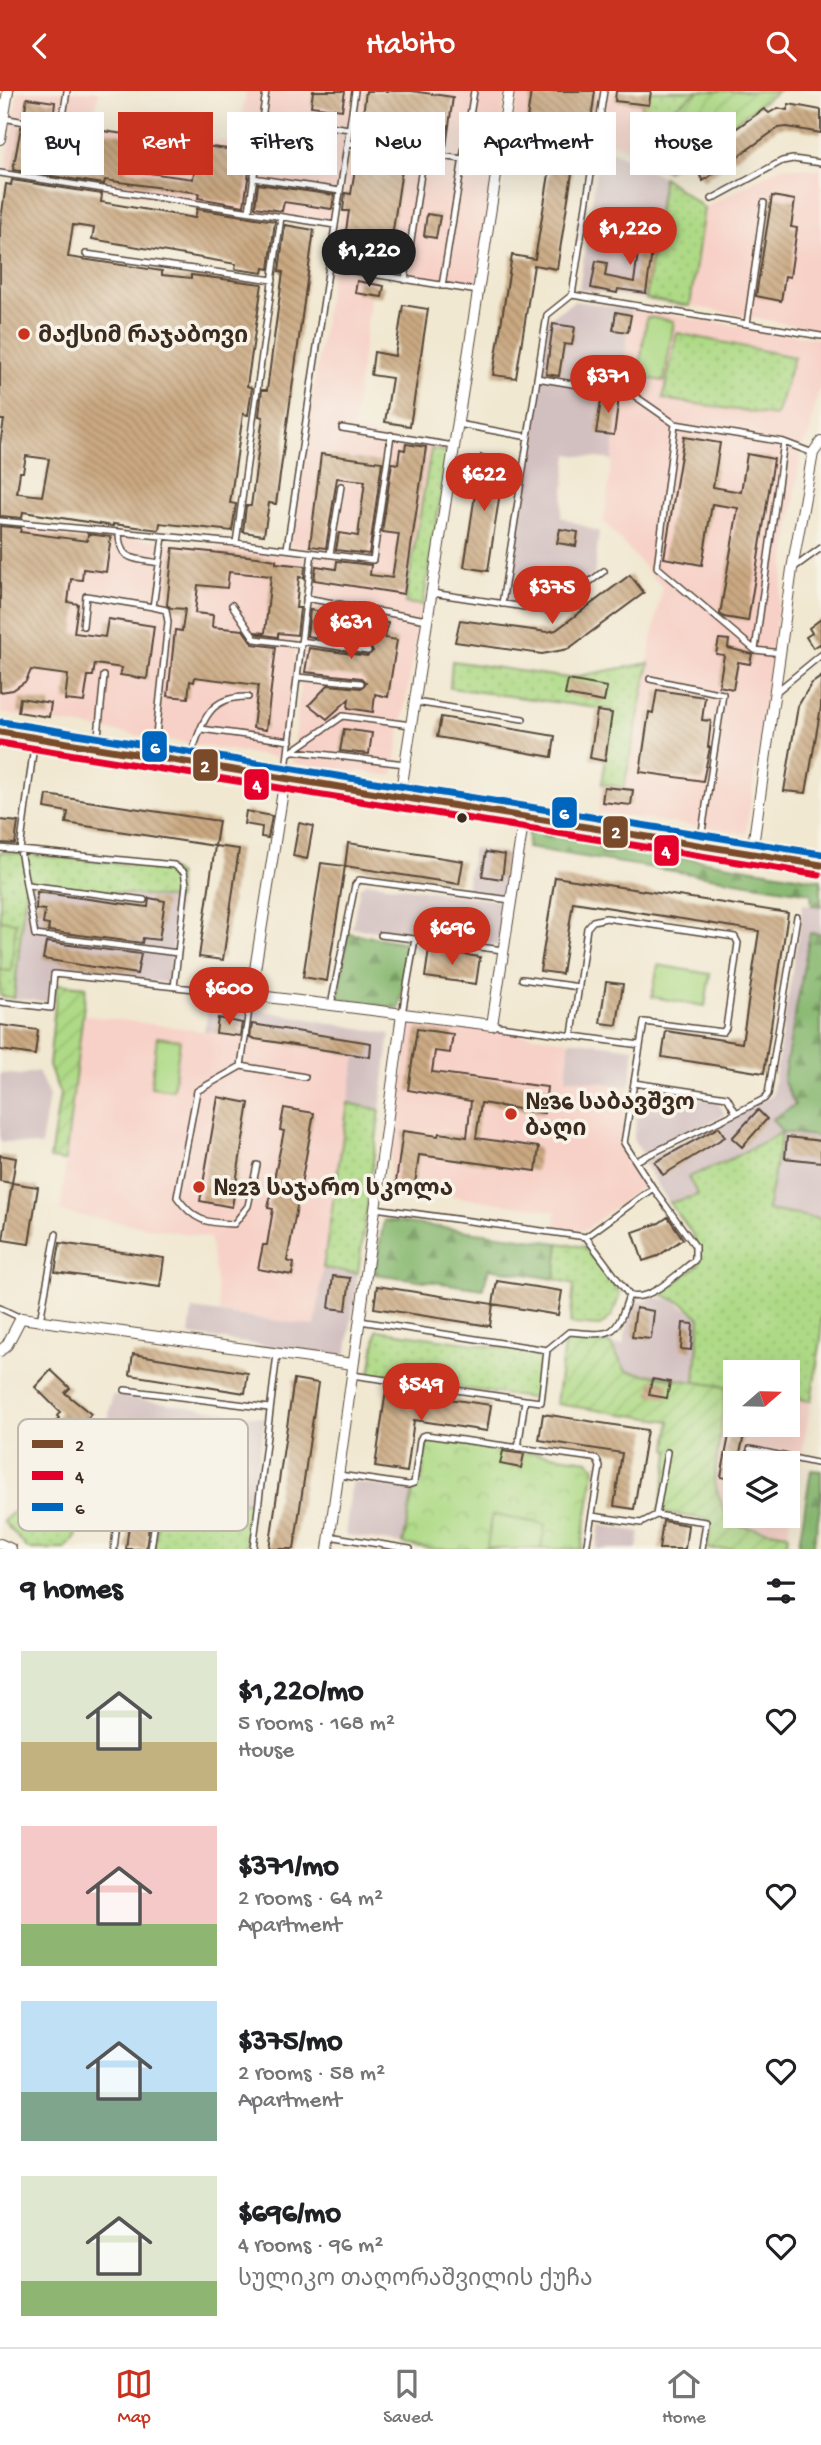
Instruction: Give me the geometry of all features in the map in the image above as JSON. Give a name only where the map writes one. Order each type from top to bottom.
[{"type":"street","points":[[0,139],[8,91]]},
{"type":"street","points":[[506,112],[509,91]]},
{"type":"street","points":[[400,797],[496,175]]},
{"type":"street","points":[[752,853],[792,569],[813,453],[821,442]]},
{"type":"street","points":[[0,732],[821,865]]},
{"type":"street","points":[[285,778],[251,995],[492,1024],[524,817]]},
{"type":"street","points":[[328,1549],[402,1014]]},
{"type":"street","points":[[0,1351],[7,1345],[21,1318],[277,1353],[353,1369]]},
{"type":"lane","points":[[64,112],[68,91]]},
{"type":"lane","points":[[263,112],[266,91]]},
{"type":"lane","points":[[287,548],[355,91]]},
{"type":"lane","points":[[471,112],[474,91]]},
{"type":"lane","points":[[601,112],[604,91]]},
{"type":"lane","points":[[3,118],[21,121]]},
{"type":"lane","points":[[337,127],[349,129]]},
{"type":"lane","points":[[347,143],[351,144]]},
{"type":"lane","points":[[712,199],[782,161],[793,159],[821,163]]},
{"type":"lane","points":[[0,173],[335,225]]},
{"type":"lane","points":[[249,211],[253,175]]},
{"type":"lane","points":[[405,279],[421,175]]},
{"type":"lane","points":[[442,286],[460,175]]},
{"type":"lane","points":[[502,604],[547,315],[572,295],[591,175]]},
{"type":"lane","points":[[253,178],[340,191]]},
{"type":"lane","points":[[747,324],[764,203]]},
{"type":"lane","points":[[236,543],[281,217]]},
{"type":"lane","points":[[86,254],[273,279]]},
{"type":"lane","points":[[329,267],[478,291]]},
{"type":"lane","points":[[572,295],[821,335]]},
{"type":"lane","points":[[537,379],[632,394],[675,424],[784,442],[813,453]]},
{"type":"lane","points":[[458,424],[528,437]]},
{"type":"lane","points":[[675,424],[657,567],[755,650],[781,653]]},
{"type":"lane","points":[[342,428],[454,446]]},
{"type":"lane","points":[[0,521],[287,548],[373,560],[391,435]]},
{"type":"lane","points":[[755,650],[784,442]]},
{"type":"lane","points":[[330,554],[341,486]]},
{"type":"lane","points":[[119,533],[119,548],[125,555],[159,563]]},
{"type":"lane","points":[[153,607],[163,537]]},
{"type":"lane","points":[[792,569],[821,548]]},
{"type":"lane","points":[[285,778],[312,552]]},
{"type":"lane","points":[[432,593],[551,611],[604,571]]},
{"type":"lane","points":[[83,626],[86,596],[166,610],[168,622],[154,757]]},
{"type":"lane","points":[[306,599],[428,620]]},
{"type":"lane","points":[[232,605],[255,639],[368,651]]},
{"type":"lane","points":[[776,692],[821,655]]},
{"type":"lane","points":[[96,748],[104,676]]},
{"type":"lane","points":[[297,677],[360,684]]},
{"type":"lane","points":[[650,679],[723,694],[700,845]]},
{"type":"lane","points":[[188,762],[214,705],[232,697],[248,697]]},
{"type":"lane","points":[[415,702],[523,719]]},
{"type":"lane","points":[[288,754],[343,716],[411,725]]},
{"type":"lane","points":[[201,729],[290,741]]},
{"type":"lane","points":[[35,738],[20,850],[35,935],[178,953]]},
{"type":"lane","points":[[295,751],[405,764]]},
{"type":"lane","points":[[0,848],[174,865],[184,872],[186,884],[174,987]]},
{"type":"lane","points":[[331,1005],[355,885],[359,880],[511,900]]},
{"type":"lane","points":[[28,885],[144,900]]},
{"type":"lane","points":[[636,1161],[736,1113],[768,1094],[797,917]]},
{"type":"lane","points":[[572,1035],[587,928],[593,921],[606,918],[736,937],[738,943],[726,1028],[723,1032],[644,1022],[624,1143],[695,1245],[695,1260],[648,1296],[636,1298],[629,1295],[586,1237]]},
{"type":"lane","points":[[381,935],[503,950]]},
{"type":"lane","points":[[402,1014],[415,939]]},
{"type":"lane","points":[[0,1002],[51,1008],[54,974],[251,995],[240,1066]]},
{"type":"lane","points":[[522,979],[579,987]]},
{"type":"lane","points":[[492,1024],[640,1045]]},
{"type":"lane","points":[[257,1165],[248,1206],[234,1224],[211,1223],[189,1215],[177,1197],[197,1091],[240,1066],[305,1077]]},
{"type":"lane","points":[[634,1083],[727,1097],[736,1113]]},
{"type":"lane","points":[[375,1208],[586,1237],[653,1188]]},
{"type":"lane","points":[[40,1321],[56,1234]]},
{"type":"lane","points":[[353,1369],[541,1402],[547,1350],[569,1332],[605,1335],[614,1329],[620,1322],[629,1295]]},
{"type":"lane","points":[[0,1308],[21,1318]]},
{"type":"lane","points":[[360,1321],[547,1350]]},
{"type":"lane","points":[[253,1549],[277,1353]]},
{"type":"lane","points":[[125,1390],[269,1408]]},
{"type":"lane","points":[[518,1448],[525,1400]]},
{"type":"lane","points":[[338,1475],[408,1485],[414,1483],[421,1440],[422,1436],[426,1435],[593,1458],[600,1467],[586,1549]]},
{"type":"lane","points":[[750,1449],[821,1464]]},
{"type":"lane","points":[[656,1515],[667,1452]]},
{"type":"lane","points":[[592,1517],[641,1524],[656,1515],[706,1522],[702,1549]]},
{"type":"lane","points":[[114,1549],[116,1531]]},
{"type":"lane","points":[[152,1549],[154,1531]]},
{"type":"lane","points":[[330,1536],[410,1549]]},
{"type":"shaded area","points":[[18,91],[99,91],[95,112],[21,112],[21,175],[104,175],[104,125],[118,127],[118,175],[213,175],[213,140],[227,142],[227,175],[337,175],[337,112],[242,112],[246,91],[353,91],[333,224],[5,175]]},
{"type":"shaded area","points":[[359,91],[506,91],[503,112],[459,112],[459,175],[493,175],[476,285],[374,271],[352,433],[449,447],[393,776],[292,763],[315,550],[290,545],[351,144],[351,175],[445,175],[445,112],[356,112]]},
{"type":"shaded area","points":[[518,91],[600,91],[597,112],[514,112]]},
{"type":"shaded area","points":[[609,91],[644,91],[641,112],[630,112],[630,150],[616,143],[616,112],[606,112]]},
{"type":"shaded area","points":[[616,153],[630,159],[630,175],[663,177],[646,299],[579,289],[596,175],[616,175]]},
{"type":"shaded area","points":[[783,166],[821,170],[821,330],[690,306],[704,208]]},
{"type":"shaded area","points":[[574,301],[631,309],[612,460],[568,454],[561,517],[599,532],[594,575],[549,607],[507,600],[548,319]]},
{"type":"shaded area","points":[[631,309],[821,339],[821,377],[809,437],[802,446],[746,834],[598,812],[602,784],[624,787],[662,587],[604,522]]},
{"type":"shaded area","points":[[0,524],[305,557],[284,759],[0,713]]},
{"type":"shaded area","points":[[473,848],[512,855],[506,895],[466,889]]},
{"type":"shaded area","points":[[367,882],[505,902],[499,946],[352,928],[360,887]]},
{"type":"shaded area","points":[[26,883],[178,899],[169,983],[53,970],[49,1002],[14,998]]},
{"type":"shaded area","points":[[803,904],[821,906],[821,934],[810,933],[795,1106],[782,1132],[821,1137],[821,1219],[767,1210],[781,1132],[723,1163],[689,1177],[698,1195],[669,1203],[643,1162],[772,1096]]},
{"type":"shaded area","points":[[210,1001],[390,1034],[380,1110],[348,1103],[356,1056],[204,1031]]},
{"type":"shaded area","name":"№23 საჯარო სკოლა","points":[[83,1015],[204,1031],[356,1056],[315,1326],[220,1312],[210,1238],[60,1212]]},
{"type":"shaded area","name":"№36 საბავშვო ბაღი","points":[[410,1021],[570,1040],[566,1078],[630,1086],[619,1142],[646,1184],[584,1231],[555,1227],[556,1211],[387,1187]]},
{"type":"shaded area","points":[[570,1040],[634,1048],[630,1086],[566,1078]]},
{"type":"shaded area","points":[[38,1071],[49,1096],[41,1146],[0,1141],[0,1073],[20,1075]]},
{"type":"shaded area","points":[[641,1090],[718,1102],[725,1115],[643,1154],[633,1140]]},
{"type":"shaded area","points":[[323,1268],[358,1273],[346,1357],[189,1335],[192,1309],[315,1326]]},
{"type":"shaded area","points":[[650,1297],[673,1300],[700,1318],[695,1382],[626,1371],[610,1344],[623,1345],[633,1302],[646,1301]]},
{"type":"shaded area","points":[[112,1395],[265,1418],[252,1503],[248,1502],[248,1419],[108,1419]]},
{"type":"shaded area","points":[[800,1399],[811,1401],[800,1465],[800,1451],[723,1451],[723,1508],[714,1482],[723,1411],[723,1437],[800,1437]]},
{"type":"shaded area","points":[[352,1482],[413,1491],[403,1544],[345,1535]]},
{"type":"shaded area","points":[[600,1525],[640,1532],[637,1549],[596,1549]]},
{"type":"shaded area","points":[[749,1528],[789,1528],[788,1534]]},
{"type":"shaded area","points":[[92,1531],[113,1531],[112,1535]]},
{"type":"green space","points":[[644,91],[699,91],[667,112],[641,112]]},
{"type":"green space","points":[[699,91],[778,91],[736,121],[736,112],[667,112]]},
{"type":"green space","points":[[663,177],[704,208],[690,306],[646,299]]},
{"type":"green space","points":[[647,317],[674,321],[664,381],[638,377]]},
{"type":"green space","points":[[677,333],[794,357],[776,416],[663,399]]},
{"type":"green space","points":[[431,449],[448,452],[423,605],[405,603]]},
{"type":"green space","points":[[452,661],[568,678],[649,663],[624,787],[602,784],[612,710],[450,688]]},
{"type":"green space","points":[[529,832],[821,880],[821,906],[812,905],[811,893],[527,848]]},
{"type":"green space","points":[[0,852],[168,868],[178,875],[178,899],[26,883],[14,998],[0,996]]},
{"type":"green space","points":[[0,920],[16,922],[11,971],[0,970]]},
{"type":"green space","points":[[348,933],[409,943],[399,1009],[338,999]]},
{"type":"green space","points":[[810,933],[821,934],[821,1137],[782,1132],[772,1119],[795,1105],[783,1080]]},
{"type":"green space","points":[[658,965],[710,974],[705,1006],[652,997]]},
{"type":"green space","points":[[57,984],[86,987],[65,1161],[50,1159],[60,1094],[49,1066]]},
{"type":"green space","points":[[157,1037],[180,1040],[173,1090],[151,1087]]},
{"type":"green space","points":[[348,1103],[380,1110],[358,1273],[323,1268]]},
{"type":"green space","points":[[782,1132],[767,1210],[821,1219],[821,1339],[811,1401],[800,1399],[800,1360],[723,1360],[723,1386],[695,1382],[700,1318],[685,1304],[661,1294],[699,1264],[694,1237],[669,1203],[698,1195],[688,1177],[723,1163]]},
{"type":"green space","points":[[384,1220],[559,1243],[555,1279],[489,1268],[483,1289],[374,1274]]},
{"type":"green space","points":[[559,1243],[585,1247],[620,1294],[612,1316],[600,1326],[570,1324],[574,1284],[555,1279]]},
{"type":"green space","points":[[377,1330],[543,1354],[537,1399],[370,1375]]},
{"type":"green space","points":[[565,1338],[610,1344],[626,1371],[723,1387],[723,1411],[714,1482],[723,1507],[723,1528],[753,1528],[788,1534],[786,1549],[708,1549],[711,1520],[659,1512],[670,1450],[667,1449],[670,1421],[556,1404]]},
{"type":"green space","points":[[431,1439],[588,1460],[595,1468],[581,1549],[432,1549],[403,1544],[414,1486],[422,1480],[426,1444]]},
{"type":"green space","points":[[811,1470],[821,1471],[821,1502],[813,1549],[798,1549]]},
{"type":"green space","points":[[248,1502],[252,1503],[246,1549],[154,1549],[156,1531],[248,1531]]},
{"type":"green space","points":[[18,1508],[18,1531],[73,1531],[77,1536],[65,1549],[28,1549],[3,1521]]},
{"type":"green space","points":[[492,1515],[545,1524],[541,1549],[487,1547]]},
{"type":"building","points":[[313,91],[345,91],[342,110],[311,106]]},
{"type":"building","points":[[366,91],[412,91],[453,97],[446,147],[445,112],[363,112]]},
{"type":"building","points":[[531,91],[595,91],[592,112],[528,112]]},
{"type":"building","points":[[616,91],[651,91],[649,105],[615,101]]},
{"type":"building","points":[[27,98],[55,102],[54,112],[25,112]]},
{"type":"building","points":[[789,104],[821,110],[821,133],[778,128],[736,158],[736,129],[764,109],[769,113],[778,108],[787,110]]},
{"type":"building","points":[[21,127],[21,171],[13,170]]},
{"type":"building","points":[[104,131],[118,133],[118,175],[163,175],[193,179],[194,175],[213,175],[213,147],[227,149],[227,175],[248,175],[244,206],[198,198],[199,193],[105,180],[104,184],[46,175],[104,175]]},
{"type":"building","points":[[354,175],[401,175],[389,257],[343,250],[349,211],[343,211],[345,193],[351,194]]},
{"type":"building","points":[[549,175],[572,175],[557,269],[534,265],[516,378],[493,375],[512,255],[535,259]]},
{"type":"building","points":[[700,175],[711,175],[703,181]]},
{"type":"building","points":[[12,180],[102,194],[101,202],[195,218],[197,209],[275,221],[269,269],[264,268],[263,273],[235,269],[236,264],[92,239],[94,228],[73,225],[68,257],[162,271],[162,275],[191,278],[191,275],[262,284],[247,386],[252,388],[248,415],[243,414],[230,503],[236,504],[232,531],[160,523],[159,530],[113,526],[23,512],[22,518],[0,516],[0,444],[4,420],[0,420],[0,227],[6,184],[11,185]],"holes":[[[26,456],[49,459],[42,496],[17,493]]]},
{"type":"building","points":[[258,184],[334,195],[332,209],[284,202],[282,211],[255,207]]},
{"type":"building","points":[[772,196],[795,200],[791,227],[797,228],[790,277],[785,276],[781,301],[756,296]]},
{"type":"building","points":[[427,214],[440,216],[436,238],[424,236]]},
{"type":"building","points":[[642,222],[656,224],[646,293],[618,289],[617,293],[591,288],[596,261],[607,263],[605,276],[634,282]]},
{"type":"building","points":[[285,225],[314,230],[276,504],[269,503],[264,535],[243,532],[246,506],[251,506],[263,417],[259,416],[262,390],[267,390],[283,272],[279,271]]},
{"type":"building","points":[[357,281],[384,286],[382,297],[355,293]]},
{"type":"building","points":[[403,305],[428,309],[410,426],[385,422],[392,378],[371,375],[374,352],[395,356]]},
{"type":"building","points":[[616,312],[631,315],[628,332],[613,330]]},
{"type":"building","points":[[553,324],[575,327],[572,345],[564,344],[559,376],[546,374]]},
{"type":"building","points":[[602,394],[619,397],[614,435],[596,433]]},
{"type":"building","points":[[684,437],[720,443],[713,487],[741,492],[747,454],[774,459],[748,621],[720,614],[738,508],[712,504],[702,565],[664,558]]},
{"type":"building","points":[[406,444],[426,447],[404,594],[314,580],[316,566],[336,569],[337,561],[371,565],[370,575],[392,578],[399,534],[382,532],[392,463],[398,464],[400,449],[405,450]]},
{"type":"building","points":[[321,454],[382,462],[369,554],[336,550],[339,533],[358,536],[365,481],[337,478],[326,548],[310,546]]},
{"type":"building","points":[[481,455],[505,459],[488,571],[464,567]]},
{"type":"building","points":[[0,526],[21,528],[20,532],[87,541],[88,534],[111,537],[106,572],[83,569],[82,580],[71,579],[68,602],[78,604],[74,633],[105,637],[108,619],[154,626],[147,679],[120,675],[122,668],[95,664],[93,676],[88,676],[84,702],[65,700],[68,675],[31,670],[26,681],[13,690],[0,692]]},
{"type":"building","points":[[560,529],[578,532],[576,546],[557,543]]},
{"type":"building","points":[[173,548],[257,557],[276,560],[276,563],[305,566],[304,578],[299,577],[297,635],[278,633],[278,637],[256,632],[265,633],[271,576],[229,572],[227,588],[198,585],[195,613],[213,615],[212,627],[243,630],[253,644],[276,647],[266,730],[253,728],[258,685],[195,677],[194,682],[190,681],[188,698],[168,696],[175,630],[182,631],[185,609],[167,605]]},
{"type":"building","points":[[630,575],[644,593],[568,649],[542,654],[455,642],[460,620],[547,632],[556,630]]},
{"type":"building","points":[[310,610],[388,623],[385,638],[397,640],[388,697],[375,694],[373,712],[348,708],[349,699],[327,719],[309,705],[328,685],[361,688],[366,683],[361,678],[305,672],[309,648],[367,656],[373,651],[369,646],[307,636]]},
{"type":"building","points":[[821,619],[821,646],[820,644],[813,648],[806,637],[812,633],[809,628]]},
{"type":"building","points":[[719,639],[729,640],[728,648],[752,654],[750,664],[738,662],[733,689],[719,686],[724,655],[716,654]]},
{"type":"building","points":[[821,677],[821,707],[806,793],[784,791],[798,706],[811,684]]},
{"type":"building","points":[[568,680],[607,687],[604,702],[565,695]]},
{"type":"building","points":[[657,690],[705,697],[702,720],[711,721],[710,747],[703,781],[640,772],[649,712],[653,713]]},
{"type":"building","points":[[20,698],[51,703],[49,717],[18,712]]},
{"type":"building","points":[[597,711],[612,713],[605,761],[590,758]]},
{"type":"building","points":[[441,717],[555,736],[552,757],[437,737]]},
{"type":"building","points":[[344,729],[372,733],[369,754],[340,751]]},
{"type":"building","points":[[604,787],[633,790],[631,805],[602,802]]},
{"type":"building","points":[[47,795],[219,821],[215,846],[66,823],[68,812],[45,808]]},
{"type":"building","points":[[246,811],[272,816],[268,838],[261,837],[262,827],[244,824]]},
{"type":"building","points":[[0,820],[18,822],[15,844],[0,843]]},
{"type":"building","points":[[299,823],[313,826],[307,859],[293,856]]},
{"type":"building","points":[[348,843],[463,861],[459,884],[345,866]]},
{"type":"building","points":[[215,846],[239,849],[223,960],[199,957]]},
{"type":"building","points":[[486,852],[505,855],[502,879],[482,876]]},
{"type":"building","points":[[321,863],[345,866],[327,981],[303,977]]},
{"type":"building","points":[[555,877],[788,913],[764,1073],[662,1057],[666,1031],[742,1043],[759,931],[573,902],[562,974],[540,971]]},
{"type":"building","points":[[37,892],[148,907],[149,898],[165,901],[159,940],[143,938],[142,943],[48,931],[49,925],[43,924],[45,910],[36,909]]},
{"type":"building","points":[[46,942],[141,954],[137,974],[43,959]]},
{"type":"building","points":[[429,949],[480,957],[476,984],[425,977]]},
{"type":"building","points":[[606,982],[623,984],[617,1025],[600,1023]]},
{"type":"building","points":[[218,1018],[242,1023],[240,1036],[216,1033]]},
{"type":"building","points":[[252,1024],[371,1043],[370,1057],[255,1039],[250,1037]]},
{"type":"building","points":[[0,1025],[38,1030],[35,1055],[0,1050]]},
{"type":"building","points":[[417,1029],[453,1034],[450,1053],[435,1051],[432,1072],[547,1087],[544,1113],[481,1103],[476,1138],[539,1147],[536,1171],[419,1155],[415,1184],[396,1182],[403,1131],[467,1137],[471,1101],[408,1090]]},
{"type":"building","points":[[218,1097],[249,1103],[232,1207],[200,1201]]},
{"type":"building","points":[[284,1108],[314,1113],[287,1261],[294,1263],[292,1275],[258,1269],[263,1245],[267,1245],[273,1209],[268,1208],[284,1131],[280,1130]]},
{"type":"building","points":[[758,1110],[767,1119],[742,1147],[732,1138]]},
{"type":"building","points":[[719,1127],[725,1137],[663,1175],[655,1162]]},
{"type":"building","points":[[787,1137],[821,1141],[821,1162],[785,1158]]},
{"type":"building","points":[[0,1155],[16,1158],[12,1183],[0,1181]]},
{"type":"building","points":[[12,1183],[38,1187],[29,1244],[3,1240]]},
{"type":"building","points":[[668,1217],[683,1239],[658,1256],[643,1261],[633,1232]]},
{"type":"building","points":[[60,1243],[164,1258],[160,1287],[55,1272]]},
{"type":"building","points":[[333,1276],[350,1278],[346,1310],[329,1308]]},
{"type":"building","points":[[497,1281],[562,1291],[558,1315],[493,1304]]},
{"type":"building","points":[[377,1286],[493,1304],[490,1326],[374,1308]]},
{"type":"building","points":[[636,1308],[654,1311],[651,1339],[632,1337]]},
{"type":"building","points":[[683,1323],[693,1324],[691,1350],[681,1349]]},
{"type":"building","points":[[133,1354],[248,1373],[245,1393],[130,1375]]},
{"type":"building","points":[[51,1370],[70,1388],[65,1393],[91,1414],[87,1419],[58,1419],[60,1412],[35,1387]]},
{"type":"building","points":[[294,1379],[318,1383],[294,1549],[269,1549]]},
{"type":"building","points":[[652,1379],[670,1382],[667,1398],[649,1395]]},
{"type":"building","points":[[386,1390],[491,1405],[487,1431],[414,1420],[407,1472],[375,1467]]},
{"type":"building","points":[[543,1414],[647,1430],[634,1509],[614,1506],[622,1453],[539,1440]]},
{"type":"building","points":[[729,1437],[743,1437],[741,1451],[726,1451]]},
{"type":"building","points":[[503,1451],[524,1454],[521,1468],[500,1464]]},
{"type":"building","points":[[663,1521],[688,1525],[685,1549],[659,1549]]},
{"type":"building","points":[[128,1531],[148,1531],[146,1549],[126,1549]]},
{"type":"transit line","name":"6","points":[[2,722],[821,854]]},
{"type":"transit line","name":"2","points":[[0,732],[821,865]]},
{"type":"transit line","name":"4","points":[[0,743],[819,875]]},
{"type":"place","name":"მაქსიმ რაჯაბოვი","points":[[24,334]]},
{"type":"place","name":"№36 საბავშვო ბაღი","points":[[511,1114]]},
{"type":"place","name":"№23 საჯარო სკოლა","points":[[199,1187]]}]
